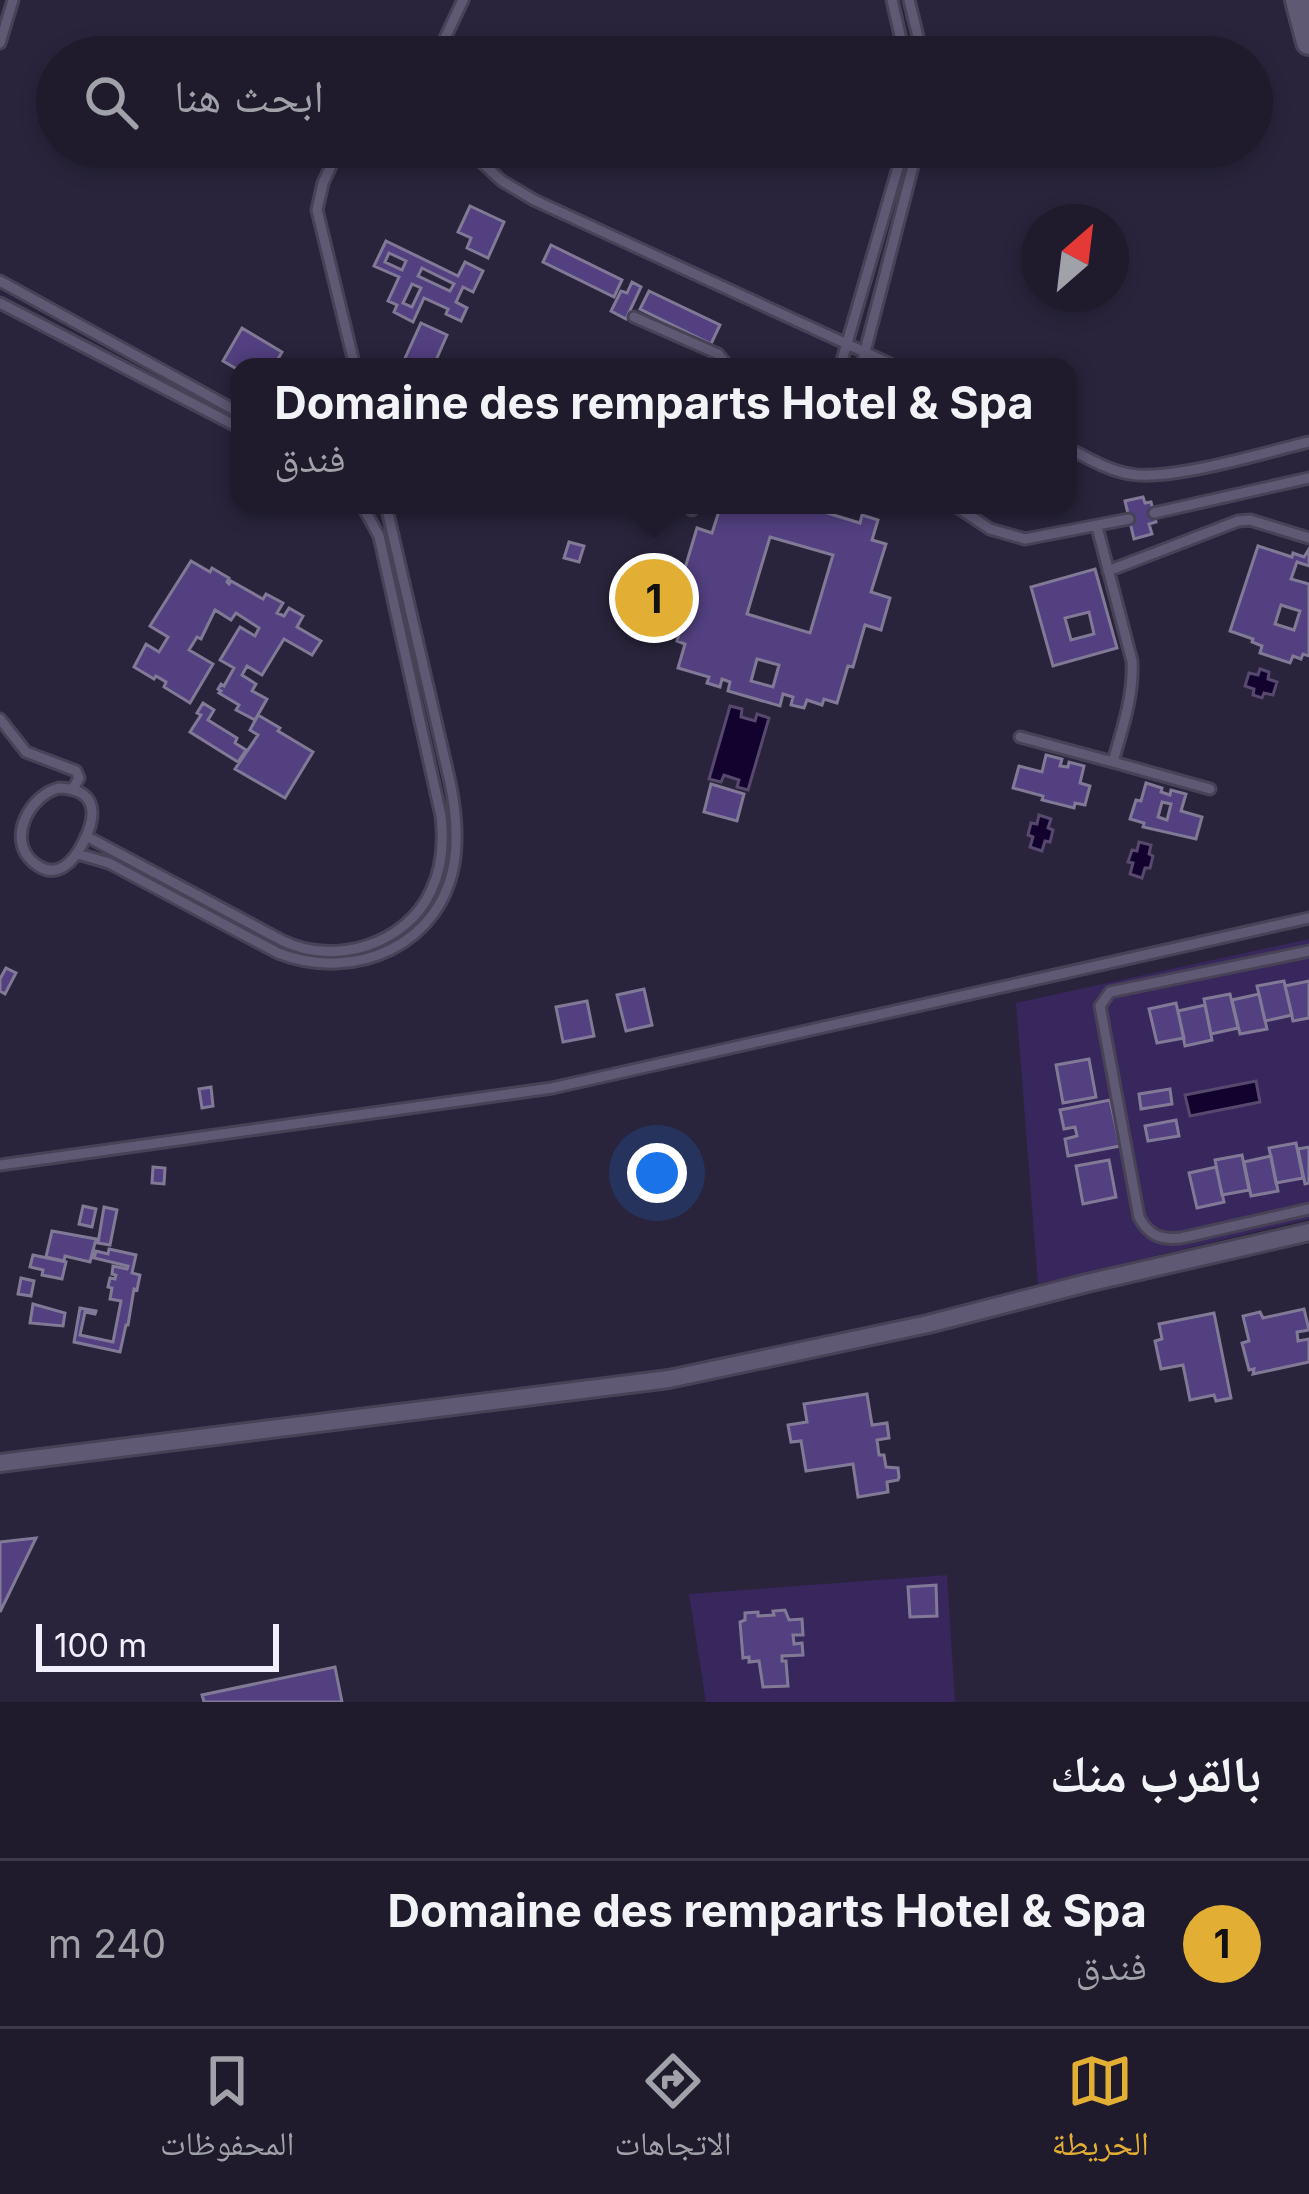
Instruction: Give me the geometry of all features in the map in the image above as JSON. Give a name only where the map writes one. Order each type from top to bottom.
[{"type":"street","points":[[1298,0],[1309,42]]},
{"type":"street","points":[[0,1463],[669,1379],[928,1324],[1309,1232]]},
{"type":"lane","points":[[0,44],[13,0]]},
{"type":"lane","points":[[446,36],[463,0]]},
{"type":"lane","points":[[892,0],[900,36]]},
{"type":"lane","points":[[910,0],[918,36]]},
{"type":"lane","points":[[330,168],[317,210],[353,358]]},
{"type":"lane","points":[[486,168],[518,191],[878,358]]},
{"type":"lane","points":[[843,358],[898,168]]},
{"type":"lane","points":[[864,358],[913,168]]},
{"type":"lane","points":[[0,281],[231,422]]},
{"type":"lane","points":[[0,303],[180,390],[231,410]]},
{"type":"lane","points":[[634,317],[720,358]]},
{"type":"lane","points":[[1077,452],[1117,471],[1147,475],[1309,442]]},
{"type":"lane","points":[[1154,513],[1309,478]]},
{"type":"lane","points":[[86,836],[292,945],[310,950],[343,951],[387,938],[418,912],[437,874],[442,829],[379,536],[367,514]]},
{"type":"lane","points":[[78,854],[109,863],[278,953],[307,962],[355,963],[400,944],[420,928],[451,876],[454,800],[388,514]]},
{"type":"lane","points":[[968,514],[990,529],[1025,539],[1129,519]]},
{"type":"lane","points":[[1108,571],[1238,521],[1250,520],[1309,538]]},
{"type":"lane","points":[[1097,526],[1132,661],[1129,704],[1113,762]]},
{"type":"lane","points":[[0,718],[26,752],[76,771],[79,778],[74,789]]},
{"type":"lane","points":[[1020,737],[1210,789]]},
{"type":"lane","points":[[431,766],[444,764]]},
{"type":"lane","points":[[74,789],[92,806],[94,815],[86,836],[78,854],[63,868],[44,869],[31,861],[21,828],[44,793],[74,789]]},
{"type":"lane","points":[[202,913],[208,902]]},
{"type":"lane","points":[[0,1165],[552,1088],[1309,918]]},
{"type":"lane","points":[[1309,951],[1110,992],[1100,1006],[1139,1217],[1149,1232],[1165,1239],[1181,1238],[1309,1209]]},
{"type":"shaded area","points":[[1260,669],[1277,682],[1273,695],[1264,693],[1262,698],[1245,686],[1249,673],[1258,675]]},
{"type":"shaded area","points":[[730,706],[742,709],[741,717],[769,718],[748,790],[737,787],[739,780],[724,775],[721,782],[709,779]]},
{"type":"shaded area","points":[[1039,815],[1051,819],[1048,828],[1053,830],[1042,851],[1030,847],[1033,837],[1028,835]]},
{"type":"shaded area","points":[[1139,842],[1151,845],[1153,856],[1142,878],[1130,874],[1133,863],[1128,862]]},
{"type":"shaded area","points":[[1309,939],[1309,1219],[1038,1284],[1016,1003]]},
{"type":"shaded area","points":[[1256,1081],[1260,1102],[1190,1116],[1185,1095]]},
{"type":"shaded area","points":[[947,1575],[955,1702],[706,1702],[689,1594]]},
{"type":"building","points":[[470,206],[504,222],[488,258],[467,248],[471,238],[458,232]]},
{"type":"building","points":[[386,241],[458,276],[465,262],[483,271],[473,292],[463,287],[456,302],[467,308],[461,321],[424,298],[413,322],[394,312],[397,305],[388,301],[399,277],[374,266]],"holes":[[[389,253],[406,261],[402,270],[385,262]],[[422,268],[454,284],[450,291],[418,276]],[[412,284],[421,288],[412,307],[403,303]]]},
{"type":"building","points":[[551,245],[622,280],[614,297],[543,262]]},
{"type":"building","points":[[632,282],[641,287],[626,319],[611,311],[621,291],[627,293]]},
{"type":"building","points":[[649,291],[720,325],[711,344],[640,309]]},
{"type":"building","points":[[421,323],[447,335],[437,358],[405,358]]},
{"type":"building","points":[[242,328],[282,352],[279,358],[231,358],[231,366],[223,361]]},
{"type":"building","points":[[1143,497],[1145,503],[1151,502],[1156,522],[1149,524],[1152,534],[1134,539],[1125,501]]},
{"type":"building","points":[[718,514],[830,514],[860,523],[862,515],[878,520],[872,540],[886,544],[871,592],[890,598],[881,630],[865,625],[837,703],[807,700],[804,708],[791,705],[793,697],[783,694],[780,706],[728,691],[730,682],[722,679],[720,687],[707,683],[709,677],[678,668],[685,644],[677,641],[692,591],[679,588],[697,528],[712,533]],"holes":[[[770,537],[833,555],[810,633],[747,614]],[[757,659],[779,665],[773,687],[751,681]]]},
{"type":"building","points":[[569,542],[584,546],[579,562],[564,558]]},
{"type":"building","points":[[1258,546],[1292,557],[1293,553],[1304,557],[1309,549],[1309,566],[1297,562],[1291,579],[1309,584],[1309,656],[1293,656],[1290,663],[1260,653],[1262,646],[1253,639],[1230,631]],"holes":[[[1281,605],[1300,611],[1294,630],[1275,624]]]},
{"type":"building","points":[[191,561],[229,578],[229,584],[283,603],[277,613],[284,616],[289,608],[303,616],[297,627],[321,641],[312,655],[284,639],[262,675],[247,666],[242,675],[256,684],[252,691],[267,699],[255,720],[236,710],[239,705],[218,689],[234,668],[220,660],[240,627],[255,636],[259,628],[236,613],[231,620],[215,610],[201,639],[197,637],[189,650],[213,664],[190,703],[164,687],[166,682],[134,667],[146,644],[159,652],[168,637],[150,626]]},
{"type":"building","points":[[1095,569],[1117,648],[1053,666],[1031,587]],"holes":[[[1089,612],[1094,634],[1071,640],[1065,618]]]},
{"type":"building","points":[[203,703],[214,710],[208,720],[237,738],[235,743],[246,750],[238,762],[190,732]]},
{"type":"building","points":[[258,715],[313,752],[285,798],[235,769],[258,735],[250,730]]},
{"type":"building","points":[[1046,755],[1062,759],[1060,766],[1068,767],[1069,762],[1084,766],[1080,783],[1090,786],[1085,805],[1075,803],[1074,808],[1013,788],[1019,766],[1042,772]]},
{"type":"building","points":[[1146,783],[1170,795],[1171,790],[1186,794],[1181,811],[1202,817],[1196,839],[1143,827],[1144,823],[1130,819],[1136,800],[1141,801]],"holes":[[[1162,802],[1171,804],[1167,820],[1158,817]]]},
{"type":"building","points":[[711,784],[744,794],[737,821],[704,812]]},
{"type":"building","points":[[6,968],[16,973],[5,994],[0,991],[0,979]]},
{"type":"building","points":[[1284,981],[1292,1015],[1265,1021],[1257,986]]},
{"type":"building","points":[[1309,981],[1309,1018],[1293,1021],[1285,986]]},
{"type":"building","points":[[644,989],[652,1025],[626,1031],[617,995]]},
{"type":"building","points":[[1230,994],[1238,1028],[1211,1034],[1204,999]]},
{"type":"building","points":[[1259,994],[1267,1029],[1240,1034],[1232,1000]]},
{"type":"building","points":[[587,1001],[594,1036],[563,1042],[556,1007]]},
{"type":"building","points":[[1176,1003],[1184,1038],[1157,1043],[1149,1009]]},
{"type":"building","points":[[1205,1005],[1212,1040],[1185,1046],[1178,1011]]},
{"type":"building","points":[[1089,1059],[1096,1097],[1063,1103],[1056,1065]]},
{"type":"building","points":[[211,1087],[213,1106],[202,1108],[199,1089]]},
{"type":"building","points":[[1170,1089],[1172,1104],[1141,1109],[1139,1094]]},
{"type":"building","points":[[1110,1100],[1120,1146],[1068,1156],[1065,1139],[1077,1136],[1075,1127],[1064,1129],[1060,1110]]},
{"type":"building","points":[[1176,1120],[1179,1136],[1148,1141],[1145,1126]]},
{"type":"building","points":[[1296,1143],[1303,1178],[1276,1183],[1269,1148]]},
{"type":"building","points":[[1309,1147],[1309,1183],[1305,1184],[1298,1149]]},
{"type":"building","points":[[1242,1155],[1249,1190],[1222,1195],[1215,1160]]},
{"type":"building","points":[[1271,1156],[1278,1191],[1251,1196],[1244,1162]]},
{"type":"building","points":[[1109,1160],[1116,1197],[1083,1204],[1076,1166]]},
{"type":"building","points":[[153,1167],[165,1168],[164,1184],[152,1183]]},
{"type":"building","points":[[1216,1167],[1224,1202],[1197,1208],[1189,1173]]},
{"type":"building","points":[[83,1206],[96,1209],[92,1227],[79,1224]]},
{"type":"building","points":[[104,1207],[117,1210],[110,1245],[98,1243]]},
{"type":"building","points":[[52,1231],[96,1239],[90,1262],[46,1257]]},
{"type":"building","points":[[109,1249],[136,1255],[132,1273],[140,1275],[120,1352],[74,1342],[80,1308],[96,1311],[85,1312],[80,1335],[113,1342],[121,1301],[110,1299],[112,1288],[108,1287],[116,1275],[113,1266],[128,1266],[94,1258],[96,1251],[108,1254]]},
{"type":"building","points":[[33,1255],[66,1262],[62,1279],[30,1267]]},
{"type":"building","points":[[21,1278],[34,1281],[31,1296],[18,1294]]},
{"type":"building","points":[[33,1304],[65,1313],[63,1326],[30,1323]]},
{"type":"building","points":[[1304,1309],[1309,1330],[1297,1332],[1298,1341],[1309,1339],[1309,1362],[1253,1374],[1242,1343],[1249,1341],[1243,1316],[1260,1312],[1263,1318]]},
{"type":"building","points":[[1214,1313],[1231,1398],[1216,1401],[1214,1395],[1190,1400],[1183,1365],[1161,1369],[1155,1341],[1162,1339],[1159,1324]]},
{"type":"building","points":[[867,1394],[872,1425],[887,1423],[889,1438],[877,1440],[879,1455],[884,1455],[886,1467],[898,1468],[899,1477],[887,1482],[888,1492],[858,1497],[853,1464],[806,1471],[801,1441],[791,1442],[788,1425],[807,1422],[804,1404]]},
{"type":"building","points":[[36,1538],[0,1612],[0,1542]]},
{"type":"building","points":[[936,1585],[937,1616],[910,1617],[908,1587]]},
{"type":"building","points":[[785,1610],[789,1620],[802,1619],[803,1635],[793,1635],[794,1644],[802,1643],[803,1655],[782,1656],[788,1686],[763,1687],[759,1661],[743,1658],[740,1622],[745,1613],[774,1615],[773,1611]]},
{"type":"building","points":[[335,1667],[342,1702],[204,1702],[202,1695]]},
{"type":"place","name":"Domaine des remparts Hotel & Spa","points":[[654,598]]}]
